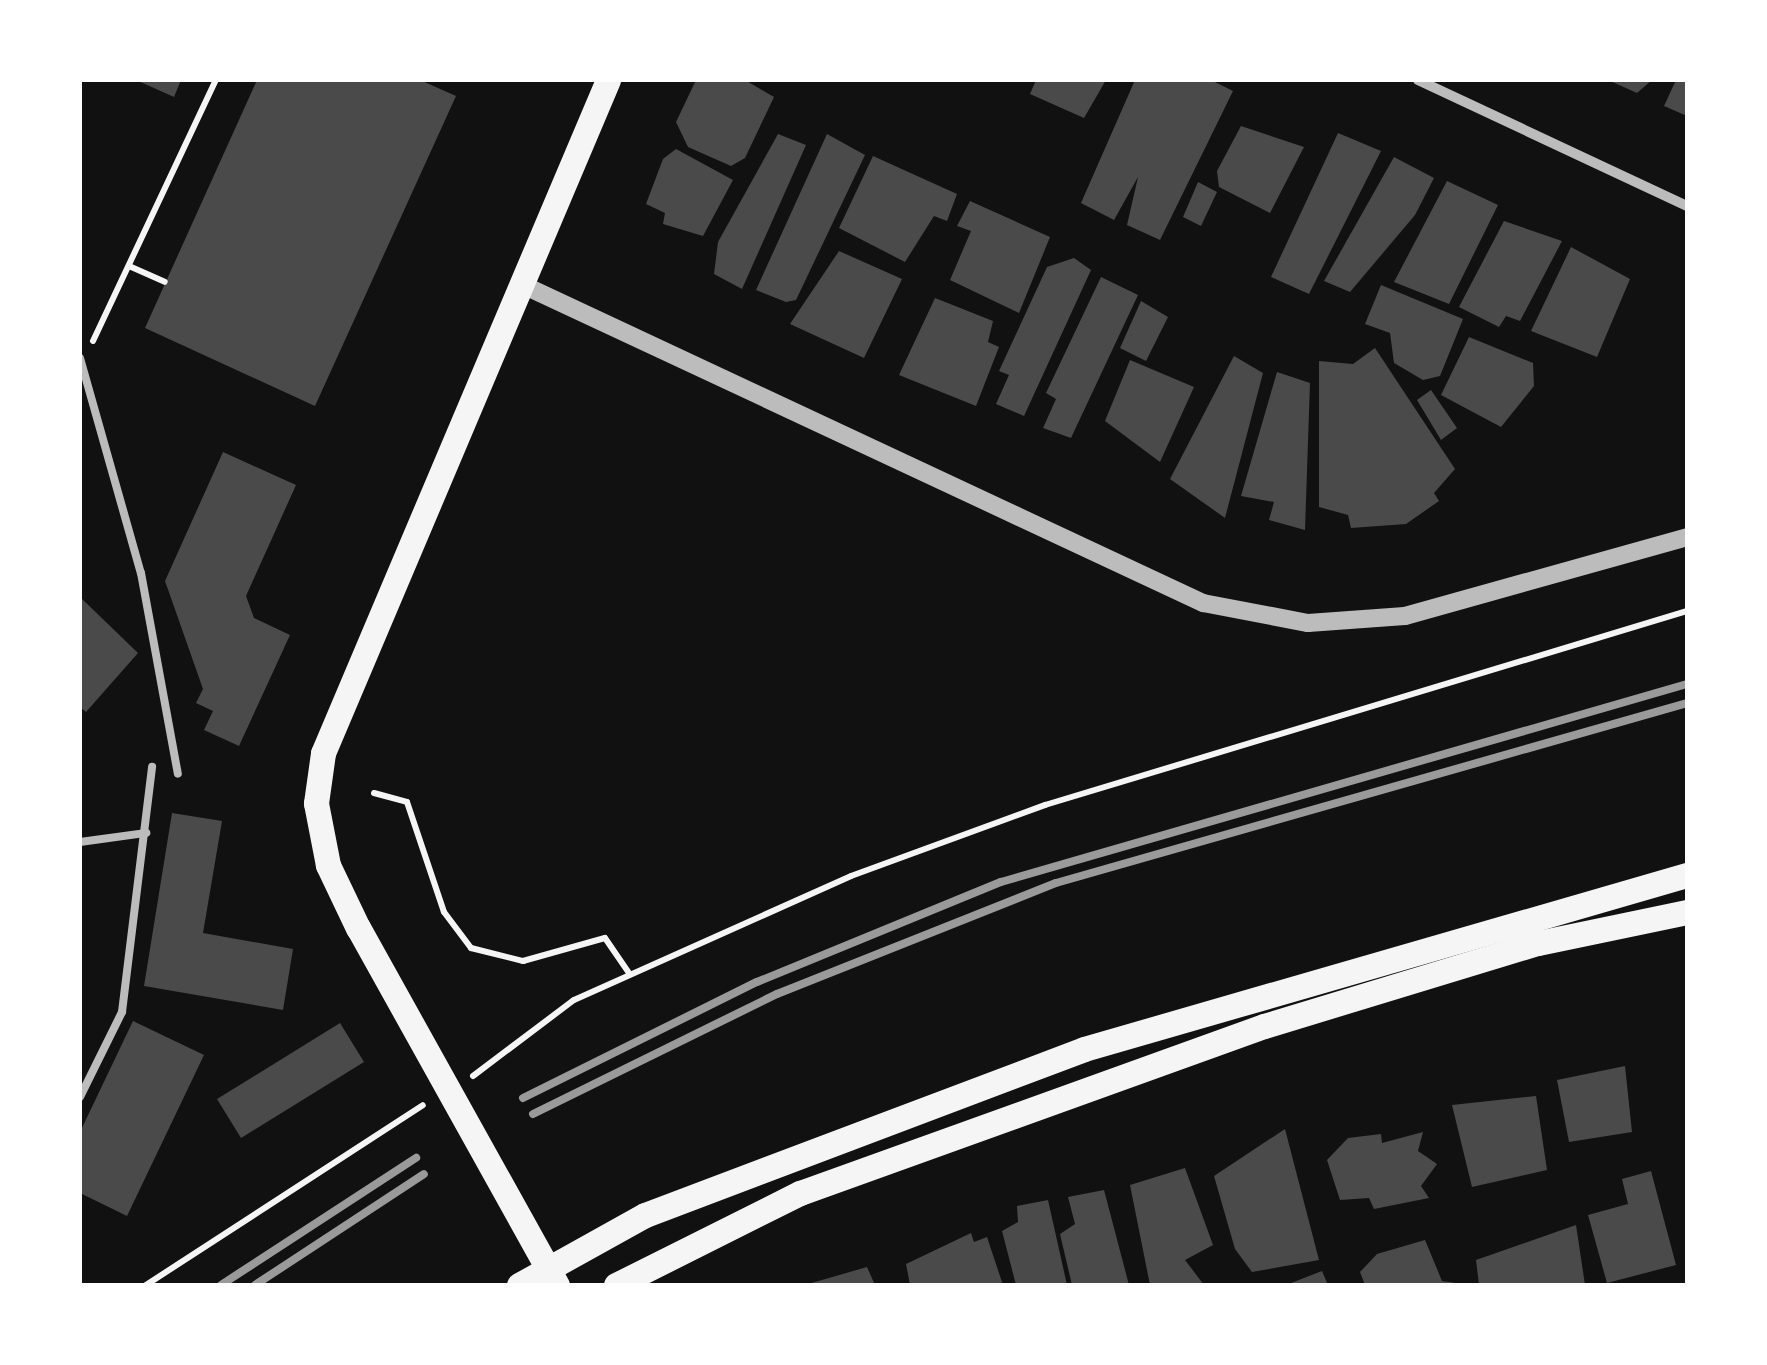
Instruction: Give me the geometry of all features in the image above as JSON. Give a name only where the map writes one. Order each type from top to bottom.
[{"type":"main road","points":[[552,1276],[328,865],[316,802],[323,753],[608,80]]},
{"type":"main road","points":[[519,1285],[552,1276],[766,1165],[1084,1049],[1687,875]]},
{"type":"main road","points":[[616,1285],[800,1193],[1264,1026],[1538,943],[1687,912]]},
{"type":"street","points":[[1418,80],[1687,206]]},
{"type":"street","points":[[522,286],[1203,603],[1308,623],[1405,616],[1687,537]]},
{"type":"lane","points":[[84,357],[141,572],[178,774]]},
{"type":"lane","points":[[80,1097],[122,1012],[152,767]]},
{"type":"lane","points":[[80,842],[146,834]]},
{"type":"path","points":[[84,357],[216,80]]},
{"type":"path","points":[[129,266],[165,282]]},
{"type":"path","points":[[456,1086],[506,1057],[550,1014],[630,973],[821,888],[1045,805],[1687,611]]},
{"type":"path","points":[[374,793],[407,802],[431,882],[472,948],[512,962],[605,938],[630,973]]},
{"type":"path","points":[[146,1285],[440,1096]]},
{"type":"building","points":[[136,80],[181,80],[174,97]]},
{"type":"building","points":[[257,80],[420,80],[456,96],[315,406],[145,328]]},
{"type":"building","points":[[696,80],[745,80],[774,97],[745,158],[731,166],[688,147],[676,122]]},
{"type":"building","points":[[1036,80],[1106,80],[1084,118],[1030,94]]},
{"type":"building","points":[[1135,80],[1211,80],[1233,91],[1160,240],[1127,225],[1138,177],[1114,220],[1081,203]]},
{"type":"building","points":[[1608,80],[1652,80],[1637,93]]},
{"type":"building","points":[[1676,80],[1687,80],[1687,116],[1664,106]]},
{"type":"building","points":[[1241,126],[1304,147],[1270,213],[1219,187],[1217,171]]},
{"type":"building","points":[[1338,133],[1381,151],[1309,294],[1271,277]]},
{"type":"building","points":[[778,134],[806,145],[742,289],[714,274],[718,242]]},
{"type":"building","points":[[827,134],[865,155],[796,300],[786,302],[756,290]]},
{"type":"building","points":[[676,149],[733,180],[703,236],[663,224],[665,213],[646,204],[663,159]]},
{"type":"building","points":[[873,156],[957,194],[947,221],[934,216],[905,262],[839,228]]},
{"type":"building","points":[[1394,157],[1434,178],[1415,215],[1350,292],[1324,281]]},
{"type":"building","points":[[1447,181],[1498,205],[1449,304],[1394,282]]},
{"type":"building","points":[[1198,182],[1217,192],[1201,226],[1183,217]]},
{"type":"building","points":[[970,201],[1050,237],[1019,313],[950,280],[971,231],[957,226]]},
{"type":"building","points":[[1504,221],[1562,241],[1520,321],[1506,316],[1499,327],[1459,307]]},
{"type":"building","points":[[1571,247],[1630,279],[1597,357],[1531,331]]},
{"type":"building","points":[[839,251],[902,279],[864,358],[790,324]]},
{"type":"building","points":[[1074,258],[1091,270],[1024,416],[996,404],[1009,375],[999,371],[1047,267]]},
{"type":"building","points":[[1101,277],[1138,295],[1071,438],[1043,428],[1056,399],[1046,393]]},
{"type":"building","points":[[1381,285],[1463,319],[1440,376],[1423,380],[1394,363],[1390,333],[1365,324]]},
{"type":"building","points":[[935,298],[993,321],[988,342],[999,347],[976,406],[899,375]]},
{"type":"building","points":[[1141,301],[1168,317],[1146,361],[1120,348]]},
{"type":"building","points":[[1469,337],[1533,363],[1534,386],[1501,427],[1441,395]]},
{"type":"building","points":[[1375,348],[1455,469],[1434,493],[1439,501],[1406,524],[1351,528],[1348,515],[1319,507],[1319,361],[1353,364]]},
{"type":"building","points":[[1234,356],[1263,373],[1225,518],[1170,479]]},
{"type":"building","points":[[1130,360],[1194,387],[1160,462],[1105,421]]},
{"type":"building","points":[[1277,372],[1310,383],[1305,530],[1269,520],[1274,502],[1241,496]]},
{"type":"building","points":[[1431,390],[1457,428],[1441,440],[1417,400]]},
{"type":"building","points":[[223,452],[296,485],[246,596],[254,618],[290,635],[239,746],[204,730],[213,711],[196,703],[203,689],[165,581]]},
{"type":"building","points":[[80,597],[138,653],[86,712],[80,707]]},
{"type":"building","points":[[172,813],[222,821],[203,933],[293,949],[283,1010],[144,986]]},
{"type":"building","points":[[133,1021],[204,1055],[127,1216],[80,1193],[80,1132]]},
{"type":"building","points":[[340,1023],[364,1062],[241,1138],[217,1099]]},
{"type":"building","points":[[1625,1066],[1632,1132],[1569,1142],[1557,1080]]},
{"type":"building","points":[[1536,1096],[1547,1170],[1472,1187],[1452,1105]]},
{"type":"building","points":[[1285,1129],[1319,1260],[1252,1272],[1235,1249],[1214,1176]]},
{"type":"building","points":[[1423,1132],[1418,1151],[1437,1164],[1421,1186],[1429,1198],[1374,1209],[1369,1198],[1340,1200],[1327,1160],[1348,1138],[1381,1134],[1382,1143]]},
{"type":"building","points":[[1185,1168],[1213,1245],[1185,1260],[1204,1285],[1150,1285],[1130,1185]]},
{"type":"building","points":[[1651,1171],[1676,1265],[1607,1283],[1588,1215],[1628,1204],[1622,1179]]},
{"type":"building","points":[[1104,1190],[1129,1285],[1072,1285],[1060,1234],[1075,1224],[1068,1197]]},
{"type":"building","points":[[1048,1200],[1067,1285],[1016,1285],[1002,1231],[1018,1222],[1017,1206]]},
{"type":"building","points":[[1576,1225],[1585,1285],[1479,1285],[1476,1260]]},
{"type":"building","points":[[971,1233],[974,1242],[987,1237],[1003,1285],[910,1285],[906,1264]]},
{"type":"building","points":[[1425,1240],[1442,1281],[1470,1285],[1365,1285],[1360,1272],[1377,1254]]},
{"type":"building","points":[[867,1267],[875,1285],[808,1285],[808,1284]]},
{"type":"building","points":[[1322,1271],[1328,1285],[1286,1285]]},
{"type":"railway","points":[[523,1098],[757,982],[1001,882],[1687,684]]},
{"type":"railway","points":[[533,1114],[777,994],[1056,883],[1687,703]]},
{"type":"railway","points":[[221,1285],[416,1158]]},
{"type":"railway","points":[[255,1285],[424,1174]]}]
